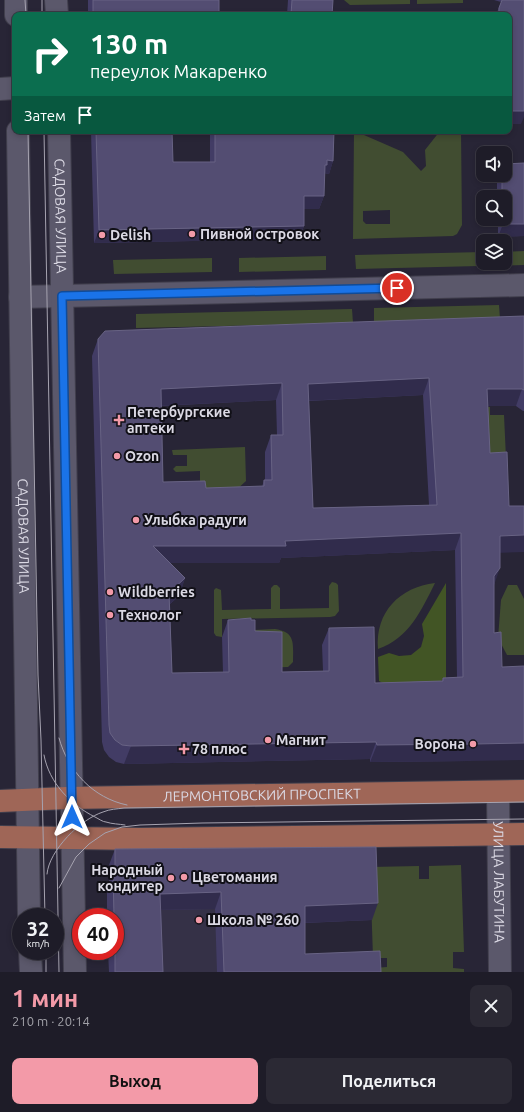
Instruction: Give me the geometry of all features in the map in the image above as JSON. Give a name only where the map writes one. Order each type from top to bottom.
[{"type":"main road","name":"ЛЕРМОНТОВСКИЙ ПРОСПЕКТ","points":[[0,802],[71,798],[524,791]]},
{"type":"main road","points":[[0,837],[163,839],[524,834]]},
{"type":"street","points":[[16,0],[16,12]]},
{"type":"street","points":[[56,0],[57,12]]},
{"type":"street","points":[[0,89],[12,88]]},
{"type":"street","name":"САДОВАЯ УЛИЦА","points":[[18,134],[29,908]]},
{"type":"street","name":"САДОВАЯ УЛИЦА","points":[[59,134],[75,972]]},
{"type":"street","points":[[20,297],[524,285]]},
{"type":"street","name":"УЛИЦА ЛАБУТИНА","points":[[498,792],[500,972]]},
{"type":"street","points":[[30,960],[31,972]]},
{"type":"shaded area","name":"Школа № 260","points":[[109,865],[203,865],[284,972],[109,972],[112,960],[124,960],[124,908],[113,908],[109,887]]},
{"type":"green space","points":[[344,0],[410,0],[410,4],[350,5]]},
{"type":"green space","points":[[417,0],[463,0],[463,3],[417,4]]},
{"type":"green space","points":[[354,134],[365,134],[364,135],[403,152],[421,171],[426,166],[425,150],[438,134],[461,134],[462,225],[457,234],[453,236],[353,239]],"holes":[[[390,210],[390,224],[366,224],[363,221],[363,211]]]},
{"type":"green space","points":[[524,251],[524,265],[512,265],[512,252]]},
{"type":"green space","points":[[476,252],[476,266],[356,269],[355,255]]},
{"type":"green space","points":[[326,256],[326,270],[239,272],[239,258]]},
{"type":"green space","points":[[212,258],[212,272],[114,274],[113,260]]},
{"type":"green space","points":[[499,305],[500,319],[374,322],[374,308]]},
{"type":"green space","points":[[352,309],[353,323],[136,328],[136,314]]},
{"type":"green space","points":[[479,407],[490,407],[490,415],[504,415],[506,458],[484,460]]},
{"type":"green space","points":[[245,447],[246,481],[235,491],[200,503],[200,471],[176,472],[173,469],[176,466],[187,466],[187,455],[173,455],[172,450]]},
{"type":"green space","points":[[332,582],[338,585],[339,611],[335,616],[222,619],[222,637],[216,636],[214,633],[214,590],[216,588],[221,590],[222,610],[271,609],[271,588],[274,585],[277,585],[280,588],[280,609],[329,608],[329,586]]},
{"type":"green space","points":[[435,583],[425,604],[406,631],[389,644],[378,649],[378,636],[381,624],[385,613],[392,604],[411,590],[422,585]]},
{"type":"green space","points":[[446,583],[446,679],[429,685],[387,685],[379,681],[378,657],[389,653],[399,656],[411,655],[421,647],[424,636],[422,624]]},
{"type":"green space","points":[[508,585],[517,585],[524,599],[524,655],[507,655],[498,638],[501,600]]},
{"type":"green space","points":[[275,629],[287,633],[290,636],[293,644],[293,662],[288,667],[252,668],[251,630]]},
{"type":"green space","points":[[461,865],[464,952],[453,952],[453,968],[464,969],[464,972],[374,972],[374,968],[387,967],[387,958],[373,958],[370,867],[419,866],[419,879],[429,879],[429,866]]},
{"type":"building","points":[[93,0],[219,0],[219,12],[93,12]]},
{"type":"building","points":[[292,0],[333,0],[332,12],[291,12]]},
{"type":"building","points":[[502,0],[524,0],[524,111],[512,111],[512,12],[499,12]]},
{"type":"building","points":[[96,134],[172,134],[173,162],[215,162],[215,134],[334,134],[333,161],[327,160],[327,165],[325,165],[324,196],[304,196],[304,226],[99,230]]},
{"type":"building","points":[[524,163],[524,224],[512,224],[512,190],[502,190],[502,182],[512,182],[512,164]]},
{"type":"building","points":[[524,316],[524,390],[487,389],[490,453],[507,452],[509,506],[524,506],[524,535],[500,536],[500,568],[494,576],[494,633],[501,632],[502,667],[524,666],[524,743],[377,745],[376,742],[131,746],[122,745],[115,740],[110,733],[109,725],[98,339],[105,331]],"holes":[[[429,378],[437,505],[313,508],[308,384]],[[282,383],[283,435],[271,435],[272,480],[264,480],[264,486],[206,488],[205,481],[163,482],[161,389]],[[461,533],[463,677],[443,678],[443,681],[375,683],[374,627],[329,628],[329,671],[282,672],[282,632],[255,631],[255,620],[251,620],[251,618],[228,620],[229,672],[172,673],[169,593],[185,578],[153,546],[286,546],[285,541]]]},
{"type":"building","points":[[376,847],[378,903],[305,906],[305,954],[380,951],[381,972],[224,972],[221,892],[160,894],[163,972],[115,972],[115,960],[124,960],[124,908],[114,908],[113,871],[115,871],[115,849]]},
{"type":"tram line","points":[[25,0],[26,12]]},
{"type":"tram line","points":[[42,0],[42,12]]},
{"type":"tram line","points":[[28,134],[38,675],[45,908]]},
{"type":"tram line","points":[[44,134],[59,972]]},
{"type":"tram line","points":[[59,738],[69,761],[84,781],[103,796],[127,805]]},
{"type":"tram line","points":[[44,755],[56,784],[62,792],[78,806],[102,821],[125,825]]},
{"type":"tram line","points":[[47,874],[49,865],[54,855],[76,828],[94,816],[114,809],[524,802]]},
{"type":"tram line","points":[[59,888],[76,857],[89,844],[105,833],[122,827],[202,823],[524,819]]},
{"type":"tram line","points":[[46,960],[46,972]]},
{"type":"place","name":"Пивной островок","points":[[192,234]]},
{"type":"place","name":"Delish","points":[[102,235]]},
{"type":"place","name":"Петербургские аптеки","points":[[119,420]]},
{"type":"place","name":"Ozon","points":[[117,456]]},
{"type":"place","name":"Улыбка радуги","points":[[136,520]]},
{"type":"place","name":"Wildberries","points":[[110,592]]},
{"type":"place","name":"Технолог","points":[[110,615]]},
{"type":"place","name":"Магнит","points":[[268,740]]},
{"type":"place","name":"Ворона","points":[[473,744]]},
{"type":"place","name":"78 плюс","points":[[184,749]]},
{"type":"place","name":"Цветомания","points":[[184,877]]},
{"type":"place","name":"Народный кондитер","points":[[171,878]]},
{"type":"place","name":"Школа № 260","points":[[199,920]]},
{"type":"route","points":[[72,817],[62,296],[397,288]]}]
